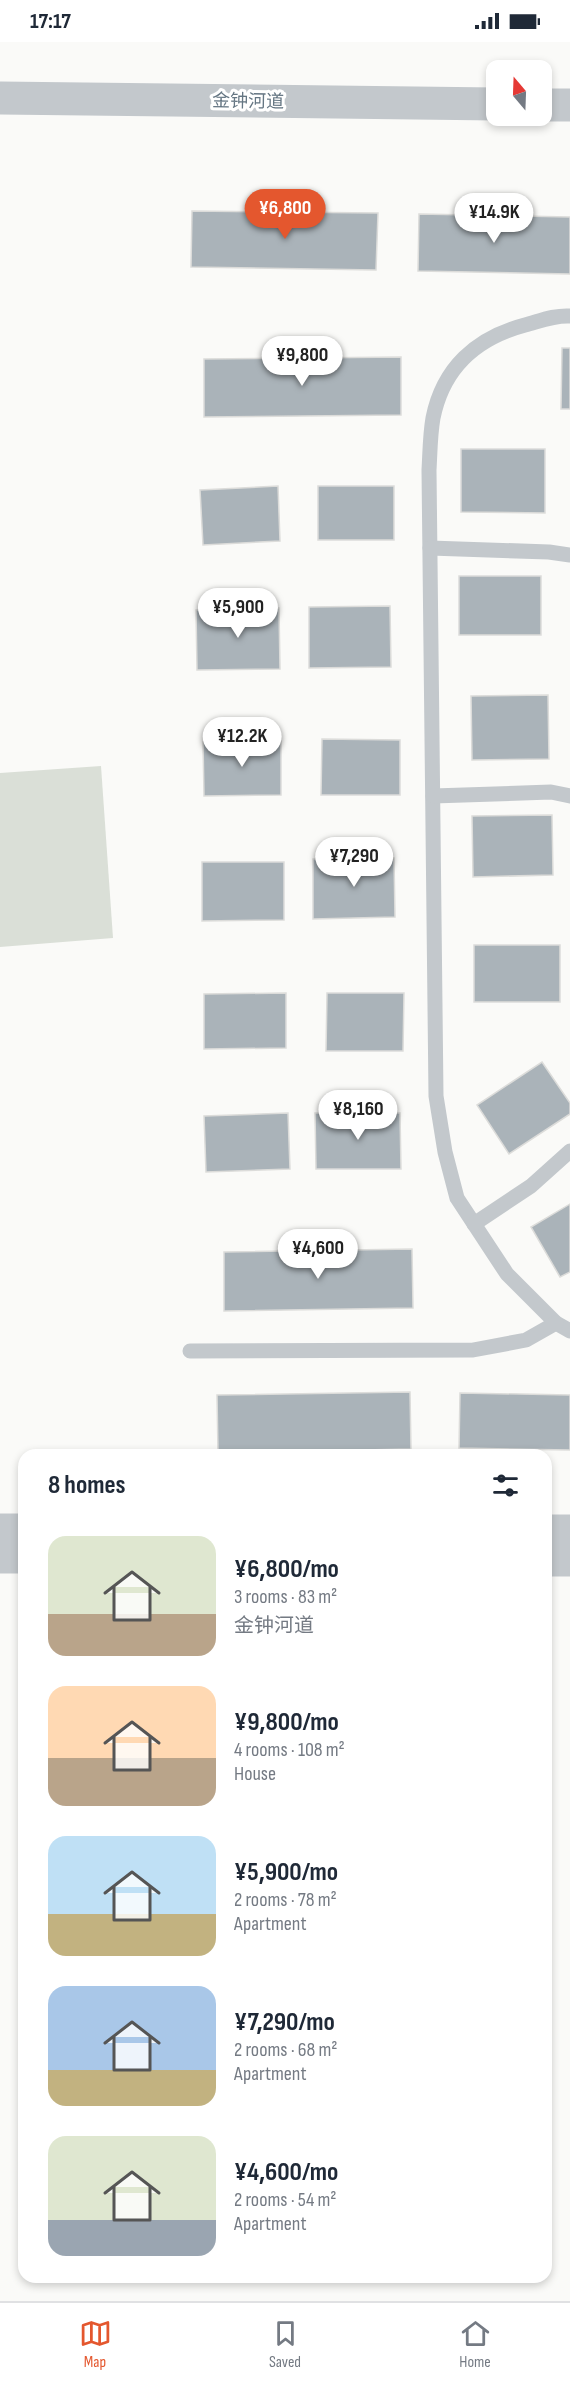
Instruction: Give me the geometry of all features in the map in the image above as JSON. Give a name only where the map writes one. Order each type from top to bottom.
[{"type":"street","name":"金钟河道","points":[[0,98],[486,104]]},
{"type":"street","points":[[552,105],[570,105]]},
{"type":"street","points":[[0,1530],[18,1530]]},
{"type":"street","points":[[552,1531],[570,1531]]},
{"type":"street","points":[[0,1557],[18,1557]]},
{"type":"street","points":[[552,1560],[570,1560]]},
{"type":"lane","points":[[570,316],[560,315],[510,329],[472,348],[446,380],[433,418],[429,470],[436,1096],[445,1152],[457,1198],[507,1274],[556,1323],[570,1331]]},
{"type":"lane","points":[[430,548],[549,552],[570,555]]},
{"type":"lane","points":[[433,796],[551,792],[570,796]]},
{"type":"lane","points":[[474,1224],[531,1186],[570,1151]]},
{"type":"lane","points":[[190,1351],[473,1350],[526,1340],[556,1323]]},
{"type":"shaded area","points":[[101,766],[113,938],[0,947],[0,773]]},
{"type":"building","points":[[192,211],[378,213],[376,270],[191,267]]},
{"type":"building","points":[[419,214],[570,217],[570,274],[418,271]]},
{"type":"building","points":[[562,348],[570,348],[570,409],[561,409]]},
{"type":"building","points":[[401,357],[401,415],[204,417],[204,359]]},
{"type":"building","points":[[461,449],[545,449],[545,513],[461,512]]},
{"type":"building","points":[[278,486],[280,541],[203,545],[200,490]]},
{"type":"building","points":[[318,486],[394,486],[394,540],[318,540]]},
{"type":"building","points":[[459,576],[541,576],[541,635],[459,635]]},
{"type":"building","points":[[390,606],[391,667],[309,668],[309,607]]},
{"type":"building","points":[[279,608],[280,669],[197,670],[196,610]]},
{"type":"building","points":[[548,695],[549,759],[472,760],[471,696]]},
{"type":"building","points":[[322,739],[400,740],[400,795],[321,795]]},
{"type":"building","points":[[281,741],[281,795],[204,796],[203,742]]},
{"type":"building","points":[[552,815],[553,875],[473,877],[472,816]]},
{"type":"building","points":[[394,858],[395,917],[313,919],[313,859]]},
{"type":"building","points":[[202,862],[284,862],[284,920],[202,921]]},
{"type":"building","points":[[474,945],[560,945],[560,1002],[474,1002]]},
{"type":"building","points":[[286,993],[286,1048],[204,1049],[204,994]]},
{"type":"building","points":[[327,993],[404,993],[403,1051],[326,1051]]},
{"type":"building","points":[[542,1062],[570,1103],[570,1114],[509,1154],[477,1105]]},
{"type":"building","points":[[288,1113],[290,1169],[206,1172],[204,1116]]},
{"type":"building","points":[[315,1113],[400,1113],[401,1169],[316,1169]]},
{"type":"building","points":[[570,1204],[570,1272],[560,1277],[531,1227]]},
{"type":"building","points":[[412,1249],[413,1308],[224,1311],[224,1252]]},
{"type":"building","points":[[410,1392],[411,1449],[218,1449],[217,1395]]},
{"type":"building","points":[[460,1393],[570,1395],[570,1450],[459,1448]]}]
